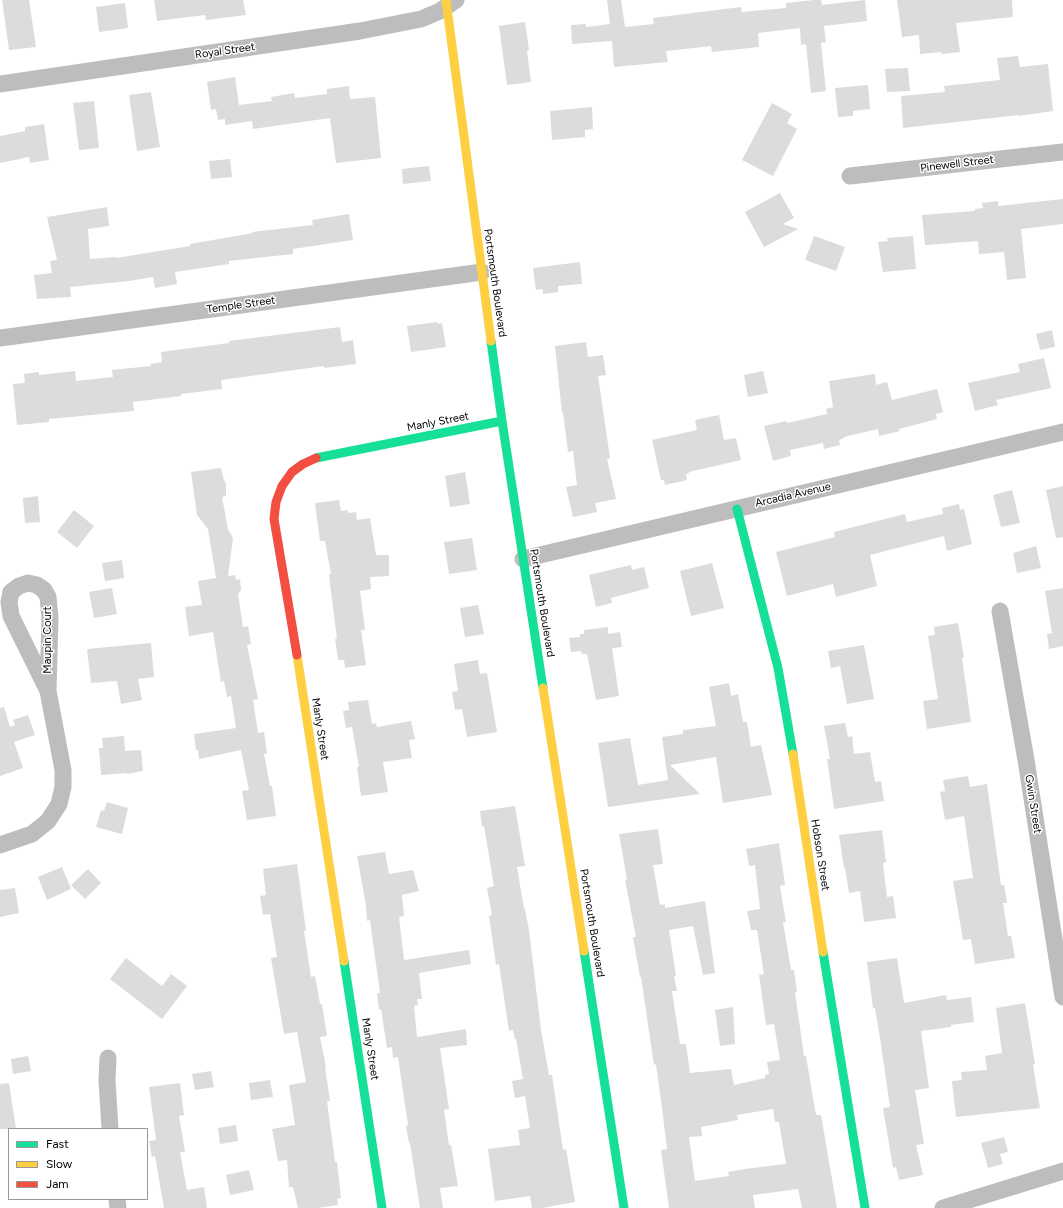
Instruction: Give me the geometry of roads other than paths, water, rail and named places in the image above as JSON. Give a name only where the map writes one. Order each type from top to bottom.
[{"type":"street","name":"Royal Street","points":[[0,84],[360,31],[421,19],[440,11],[450,2]]},
{"type":"street","name":"Portsmouth Boulevard","points":[[450,2],[482,272],[502,421],[624,1208]]},
{"type":"street","name":"Pinewell Street","points":[[850,176],[1063,152]]},
{"type":"street","name":"Temple Street","points":[[0,338],[482,272]]},
{"type":"street","name":"Manly Street","points":[[382,1208],[274,519],[276,502],[282,486],[292,472],[315,458],[502,421]]},
{"type":"street","name":"Arcadia Avenue","points":[[523,559],[1063,432]]},
{"type":"street","name":"Hobson Street","points":[[737,509],[779,676],[865,1208]]},
{"type":"street","name":"Maupin Court","points":[[0,845],[32,834],[48,821],[59,804],[63,787],[63,770],[48,691],[50,618],[48,597],[44,590],[37,586],[28,584],[19,586],[11,592],[9,602],[11,616],[48,691]]},
{"type":"street","name":"Gwin Street","points":[[1000,611],[1027,768],[1063,997]]},
{"type":"street","points":[[108,1058],[107,1080],[110,1128]]},
{"type":"street","points":[[943,1208],[1063,1171]]}]
